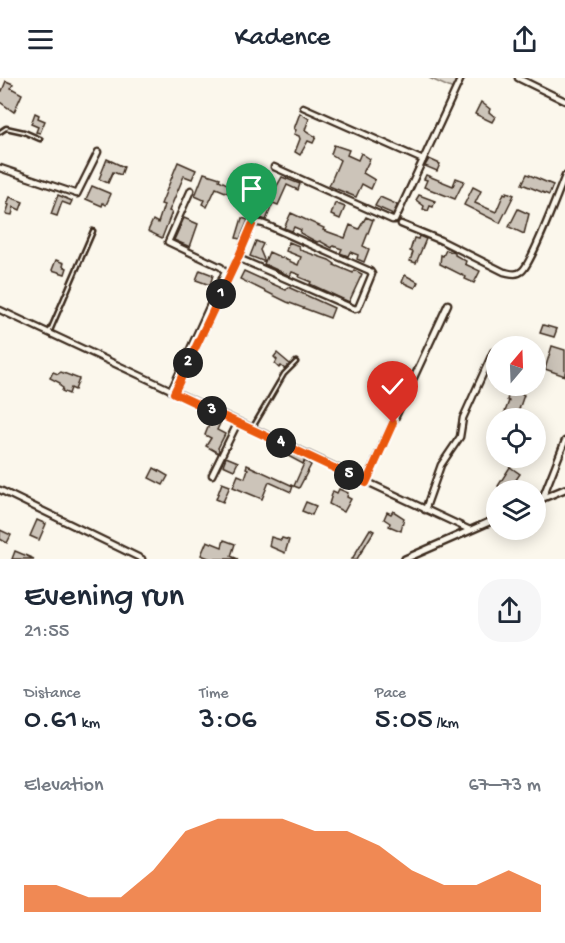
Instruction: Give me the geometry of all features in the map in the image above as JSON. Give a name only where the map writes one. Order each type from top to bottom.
[{"type":"street","points":[[274,167],[392,220],[397,216],[460,78]]},
{"type":"street","points":[[518,78],[565,101]]},
{"type":"street","points":[[303,107],[423,160]]},
{"type":"street","points":[[0,168],[77,194],[98,152]]},
{"type":"street","points":[[401,224],[440,240],[504,272],[515,274],[523,271],[565,176]]},
{"type":"street","points":[[172,392],[225,272],[221,267],[168,242],[191,190]]},
{"type":"street","points":[[172,392],[252,225],[262,223],[372,274],[358,308],[355,309],[238,258]]},
{"type":"street","points":[[366,483],[448,304]]},
{"type":"street","points":[[0,310],[470,530]]},
{"type":"street","points":[[425,510],[441,465],[460,437],[463,418],[486,367]]},
{"type":"street","points":[[212,475],[238,422]]},
{"type":"street","points":[[546,489],[565,441]]},
{"type":"street","points":[[546,497],[565,489]]},
{"type":"street","points":[[0,490],[142,559]]},
{"type":"street","points":[[405,559],[486,523]]},
{"type":"lane","points":[[0,132],[6,128],[40,139]]},
{"type":"lane","points":[[48,333],[93,231]]},
{"type":"lane","points":[[252,429],[284,374],[296,362]]},
{"type":"shaded area","points":[[429,78],[457,78],[453,89]]},
{"type":"building","points":[[6,81],[13,84],[11,88],[22,94],[14,112],[0,102],[0,90],[2,91]]},
{"type":"building","points":[[481,102],[490,109],[489,112],[495,117],[492,122],[475,114]]},
{"type":"building","points":[[35,113],[39,115],[38,118],[45,121],[40,133],[36,132],[38,127],[31,124]]},
{"type":"building","points":[[300,113],[309,119],[305,130],[316,137],[313,143],[308,141],[300,155],[295,152],[300,139],[294,134],[296,130],[294,129]]},
{"type":"building","points":[[334,145],[349,150],[347,155],[358,160],[361,153],[370,159],[363,173],[375,180],[371,189],[362,184],[356,197],[329,186],[340,160],[331,154]]},
{"type":"building","points":[[107,159],[124,167],[121,175],[113,172],[108,183],[99,179]]},
{"type":"building","points":[[429,159],[440,164],[437,171],[425,166]]},
{"type":"building","points":[[178,162],[196,170],[192,179],[184,176],[169,211],[172,212],[162,238],[148,231],[153,220],[158,223],[164,205],[161,204]]},
{"type":"building","points":[[204,173],[220,178],[219,180],[231,186],[228,193],[216,188],[207,207],[202,204],[204,200],[195,196]]},
{"type":"building","points":[[527,174],[553,185],[549,195],[522,184]]},
{"type":"building","points":[[426,175],[453,186],[456,178],[464,181],[455,199],[424,187],[427,180],[424,179]]},
{"type":"building","points":[[282,177],[300,184],[298,190],[287,185],[278,205],[273,203],[266,220],[258,217],[265,201],[268,202]]},
{"type":"building","points":[[92,186],[111,194],[106,205],[103,203],[102,206],[86,199]]},
{"type":"building","points":[[473,187],[481,191],[475,203],[496,212],[504,193],[514,195],[500,223],[464,205]]},
{"type":"building","points":[[58,195],[72,201],[70,205],[62,202],[57,216],[51,214]]},
{"type":"building","points":[[419,195],[435,201],[433,207],[430,206],[428,211],[423,209],[424,206],[416,200]]},
{"type":"building","points":[[10,197],[23,202],[20,210],[14,207],[12,215],[6,214]]},
{"type":"building","points":[[380,197],[396,204],[393,214],[375,206]]},
{"type":"building","points":[[335,203],[345,207],[340,219],[331,215]]},
{"type":"building","points":[[518,209],[529,214],[524,234],[509,227]]},
{"type":"building","points":[[291,213],[324,228],[323,230],[345,238],[350,225],[359,229],[366,217],[373,220],[363,246],[369,249],[364,262],[357,259],[358,255],[350,252],[348,256],[340,253],[342,249],[317,242],[294,227],[292,231],[284,228]]},
{"type":"building","points":[[184,218],[198,224],[190,247],[174,240]]},
{"type":"building","points":[[242,218],[248,220],[240,239],[236,238]]},
{"type":"building","points":[[419,236],[426,239],[416,263],[410,261],[413,252],[410,251],[414,238],[418,239]]},
{"type":"building","points":[[256,241],[263,244],[260,250],[265,262],[250,256]]},
{"type":"building","points":[[289,242],[299,246],[300,250],[329,260],[334,265],[353,273],[354,270],[362,274],[349,302],[310,284],[311,282],[299,277],[300,275],[292,272],[290,276],[264,264],[269,252],[298,265],[301,257],[286,251]]},
{"type":"building","points":[[446,250],[455,253],[466,261],[465,264],[480,271],[474,283],[440,264],[441,255],[443,256]]},
{"type":"building","points":[[56,260],[64,263],[63,266],[67,268],[65,274],[52,270]]},
{"type":"building","points":[[200,270],[213,275],[210,285],[196,280]]},
{"type":"building","points":[[244,271],[286,290],[288,287],[334,308],[330,318],[287,302],[240,279]]},
{"type":"building","points":[[405,275],[418,282],[415,288],[402,282]]},
{"type":"building","points":[[543,325],[557,329],[554,337],[540,333]]},
{"type":"building","points":[[552,346],[565,350],[565,376],[546,369]]},
{"type":"building","points":[[277,353],[290,364],[285,369],[275,364],[277,360],[274,357]]},
{"type":"building","points":[[53,372],[58,374],[61,372],[79,379],[75,390],[71,388],[69,394],[62,391],[60,383],[50,378]]},
{"type":"building","points":[[508,396],[524,396],[519,408],[506,408],[509,401],[507,400]]},
{"type":"building","points":[[213,415],[222,419],[217,430],[225,434],[218,453],[206,446],[211,438],[205,435]]},
{"type":"building","points":[[291,452],[305,459],[303,464],[288,456]]},
{"type":"building","points":[[226,457],[238,462],[234,470],[223,465]]},
{"type":"building","points":[[305,461],[311,465],[299,488],[294,486]]},
{"type":"building","points":[[247,465],[293,486],[291,492],[269,482],[262,499],[233,487],[238,475],[245,478]]},
{"type":"building","points":[[154,468],[168,476],[163,485],[149,478]]},
{"type":"building","points":[[509,468],[520,474],[516,480],[502,480]]},
{"type":"building","points":[[222,483],[230,486],[223,502],[216,499]]},
{"type":"building","points":[[339,489],[348,493],[347,497],[351,499],[344,512],[329,504],[333,491],[337,493]]},
{"type":"building","points":[[306,502],[316,506],[312,515],[302,511]]},
{"type":"building","points":[[393,511],[404,518],[401,531],[389,526],[390,523],[384,519],[387,512],[391,514]]},
{"type":"building","points":[[37,520],[46,524],[39,540],[30,536]]},
{"type":"building","points":[[370,529],[374,531],[357,559],[352,559]]},
{"type":"building","points":[[0,530],[11,535],[7,543],[0,539]]},
{"type":"building","points":[[271,537],[289,540],[285,553],[269,546]]},
{"type":"building","points":[[224,540],[235,544],[231,556],[238,559],[211,559],[201,555],[207,541],[222,547]]},
{"type":"building","points":[[15,551],[34,559],[12,559]]},
{"type":"route","points":[[252,225],[174,393],[366,483],[393,423]]}]
